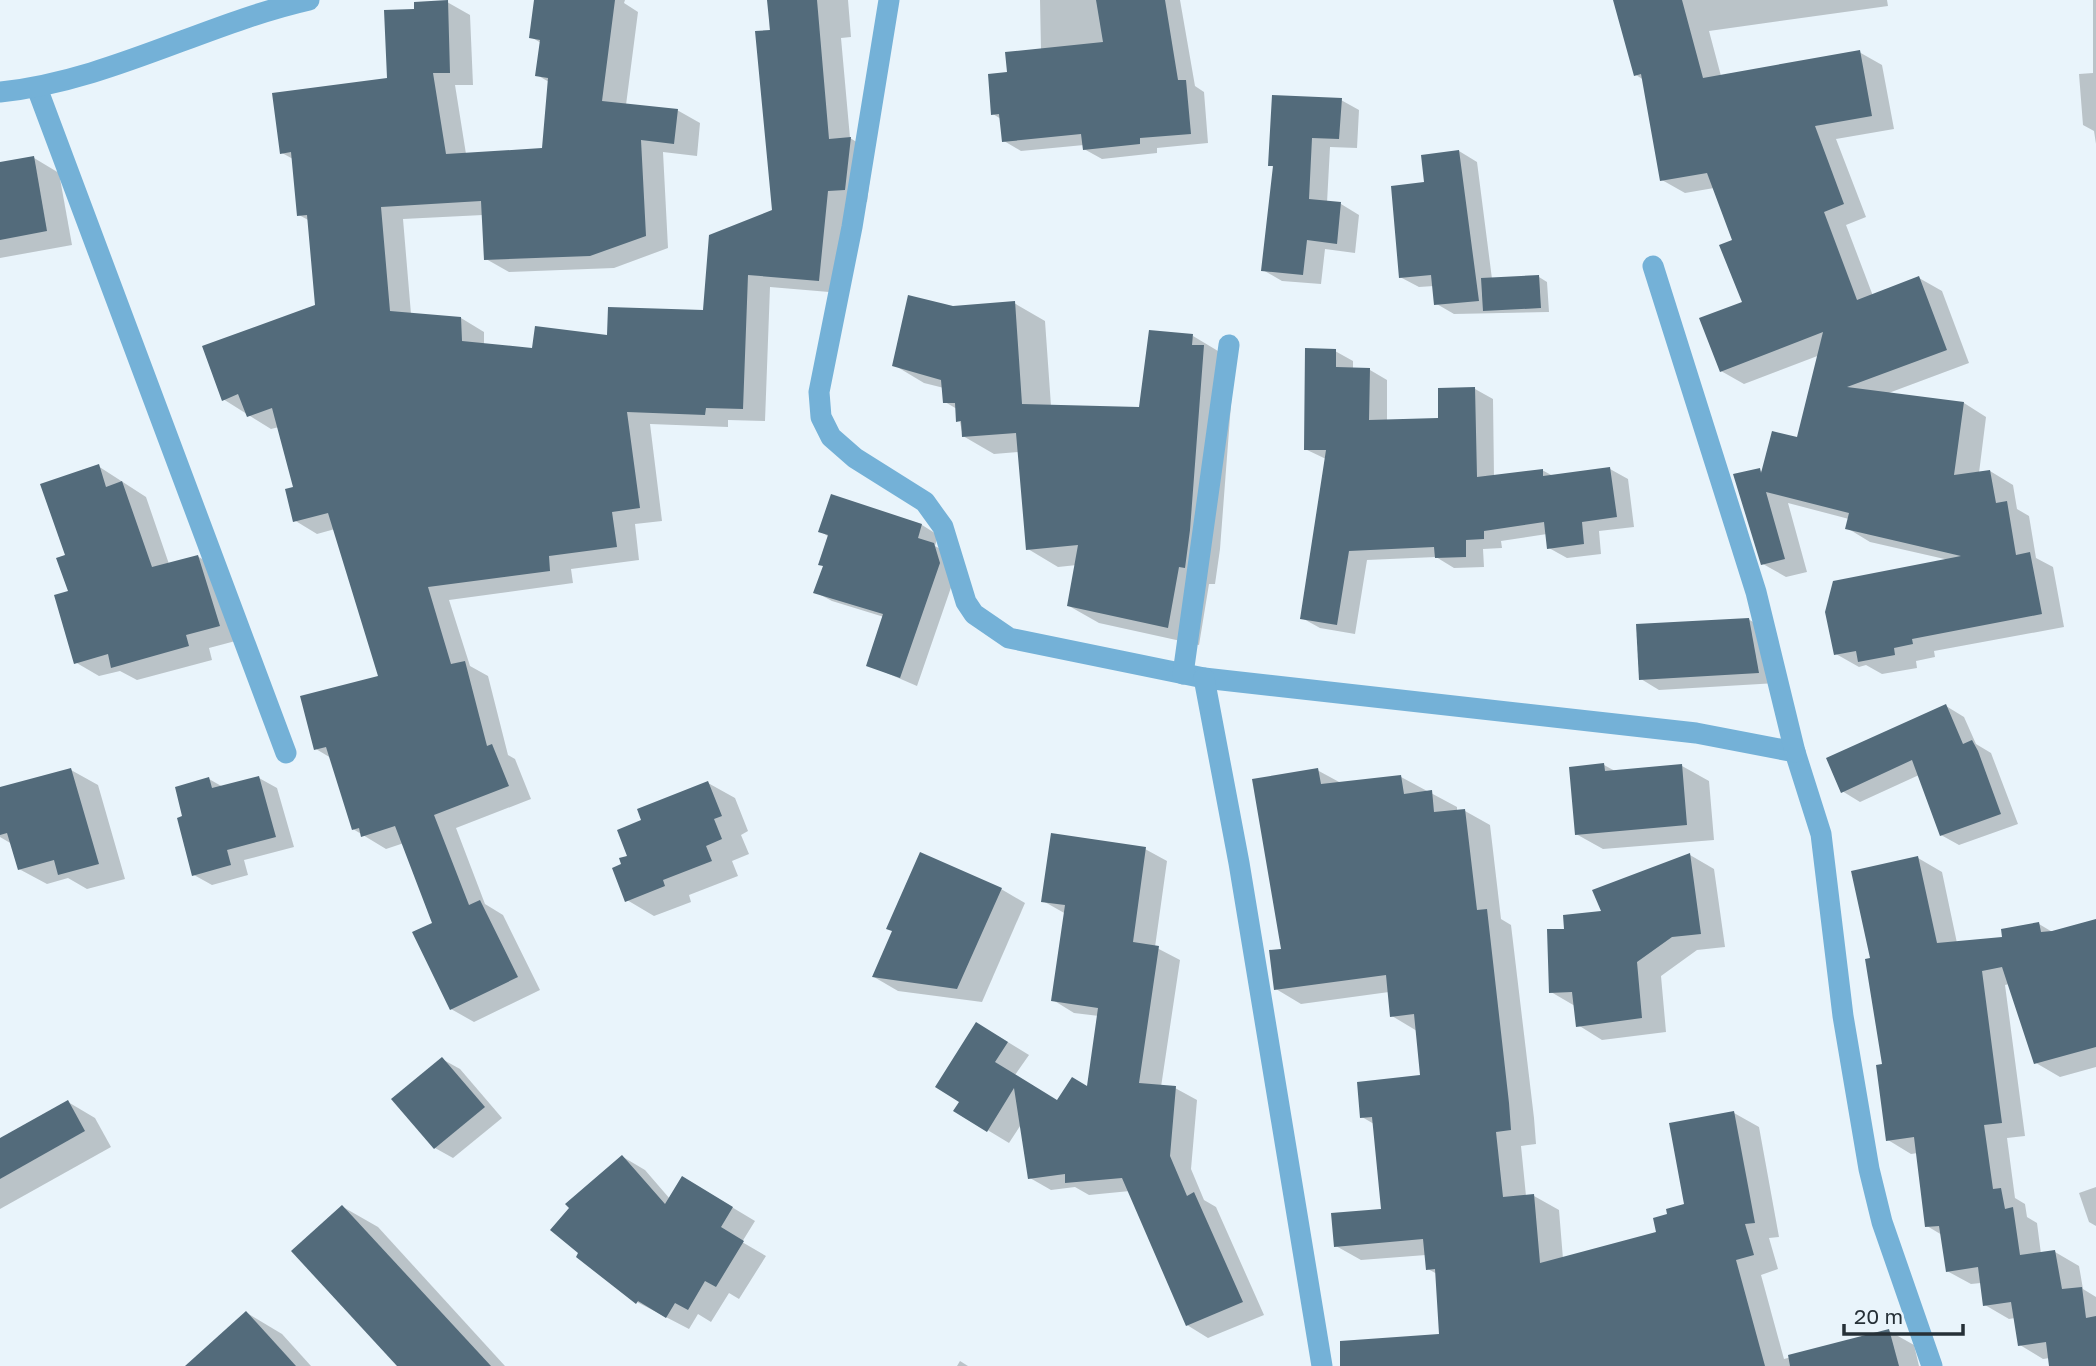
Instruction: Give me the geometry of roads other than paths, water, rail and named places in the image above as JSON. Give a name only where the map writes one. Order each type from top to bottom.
[{"type":"street","points":[[0,92],[37,88],[148,55],[278,7],[309,0]]},
{"type":"street","points":[[889,0],[852,227],[820,392],[821,417],[831,437],[855,458],[925,502],[943,527],[966,602],[974,614],[1009,638],[1194,676],[1696,733],[1796,752]]},
{"type":"street","points":[[37,88],[286,753]]},
{"type":"street","points":[[1653,266],[1756,592],[1796,752],[1821,834],[1847,1044],[1869,1169],[1882,1222],[1932,1366]]},
{"type":"street","points":[[1229,345],[1194,676],[1239,863],[1322,1366]]}]
